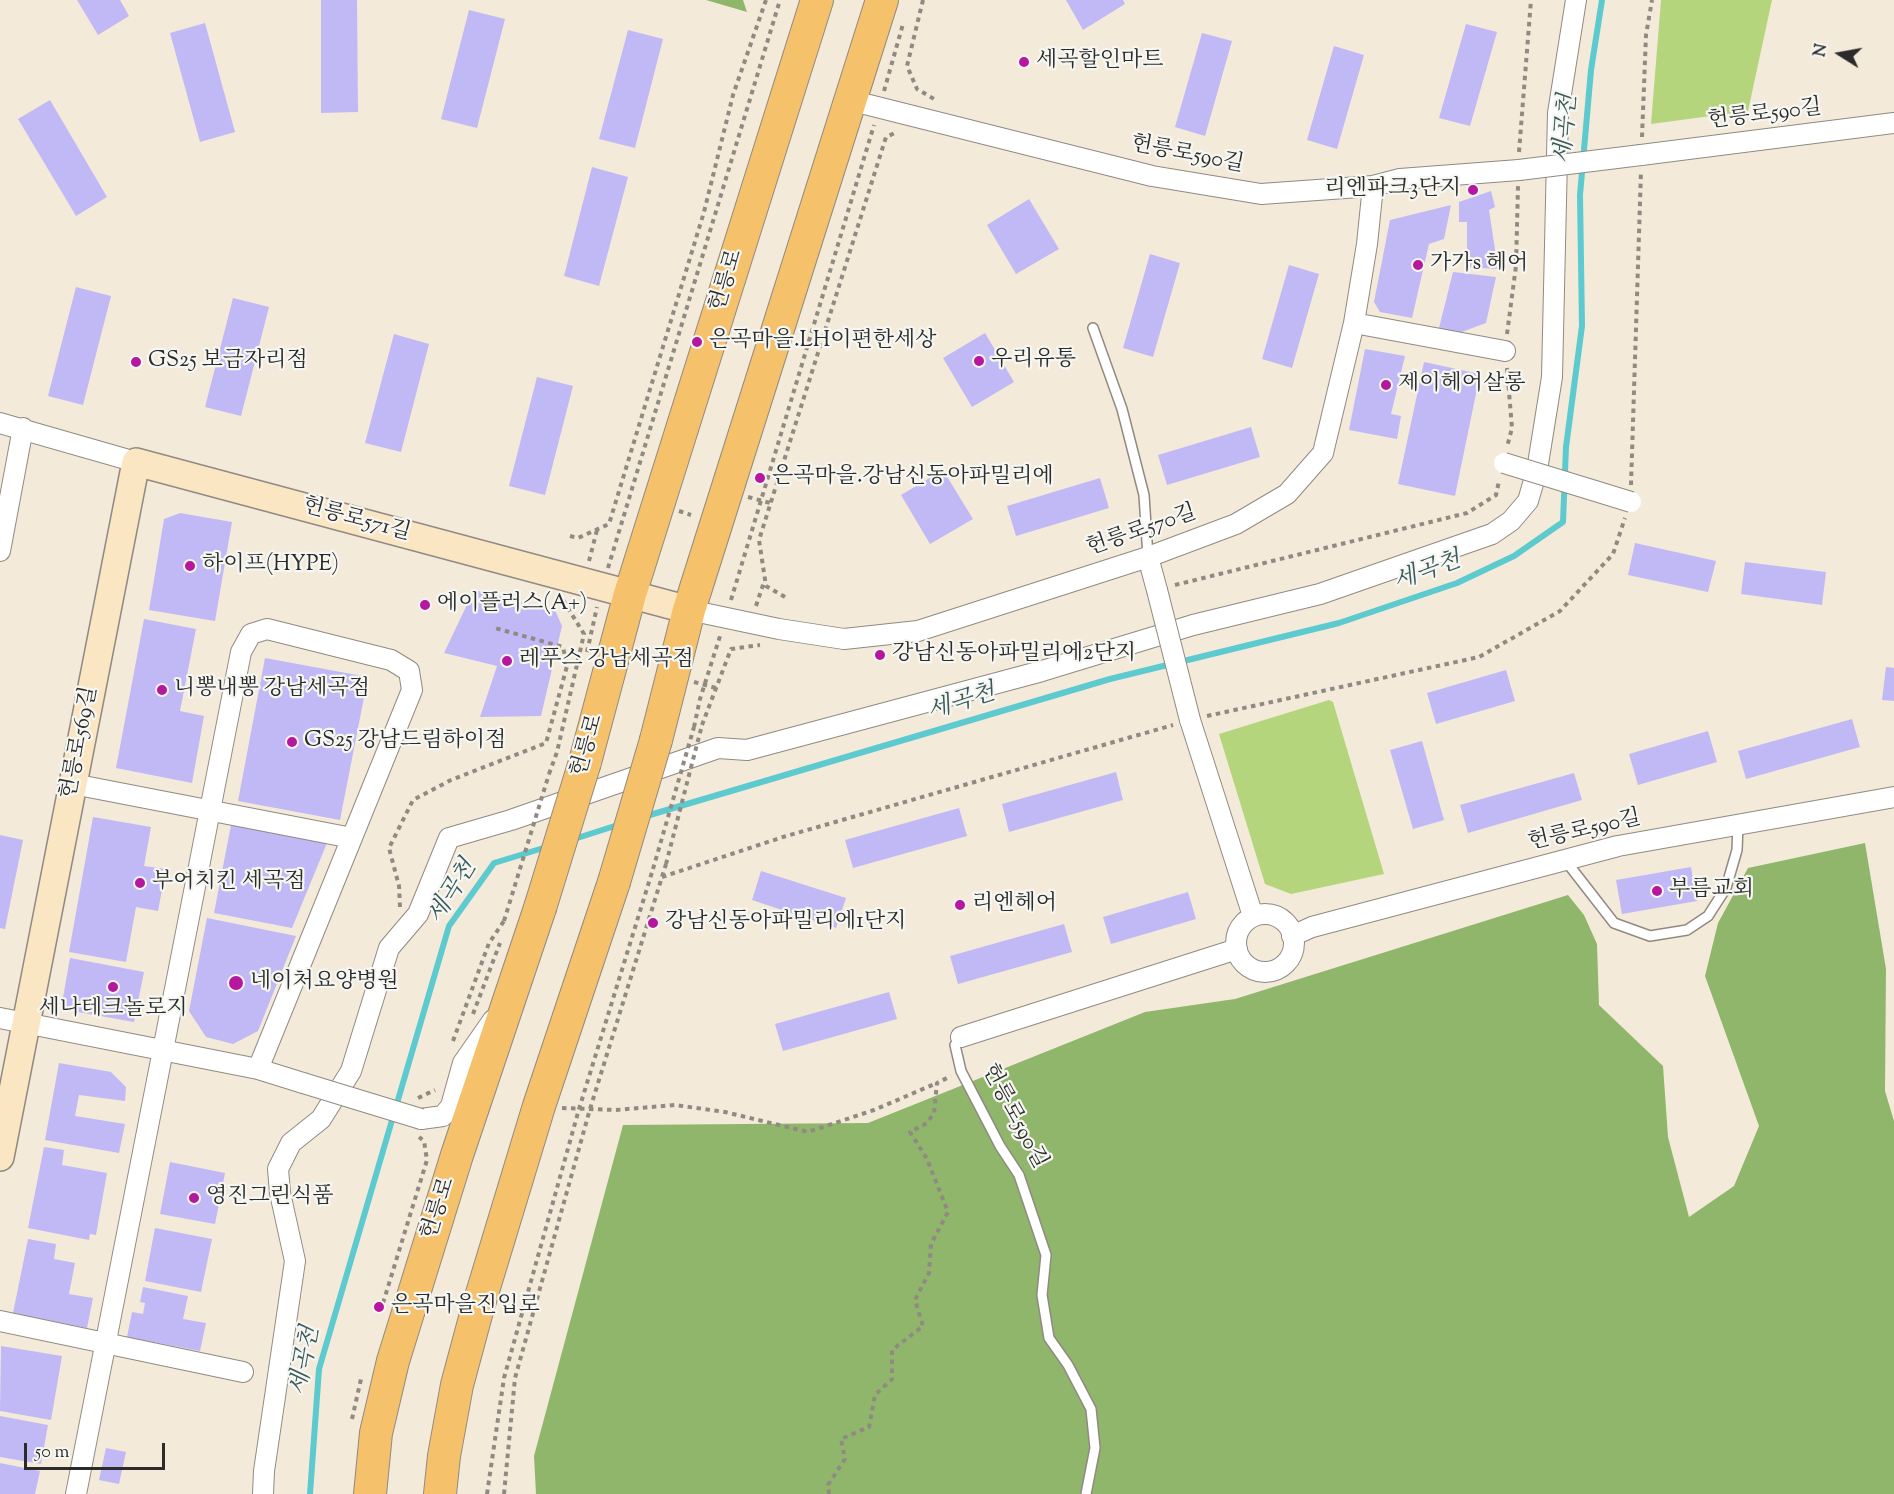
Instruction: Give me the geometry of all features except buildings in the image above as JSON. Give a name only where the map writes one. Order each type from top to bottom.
[{"type":"main road","name":"헌릉로","points":[[370,1494],[376,1433],[393,1361],[585,762],[616,590],[817,0]]},
{"type":"main road","points":[[440,1494],[444,1456],[457,1385],[539,1106],[614,882],[656,740],[689,610],[866,104],[893,11]]},
{"type":"street","points":[[263,1494],[264,1471],[295,1261],[280,1193],[278,1168],[291,1143],[321,1119],[351,1071],[389,948],[418,914],[449,838],[511,820],[718,748],[747,750],[1042,671],[1193,625],[1320,594],[1492,534],[1511,520],[1528,501],[1537,470],[1552,377],[1558,113],[1576,0]]},
{"type":"street","name":"헌릉로590길","points":[[866,104],[1152,176],[1261,194],[1373,186],[1400,180],[1519,170],[1894,123]]},
{"type":"street","name":"헌릉로570길","points":[[689,610],[844,639],[918,631],[1148,557],[1236,524],[1287,494],[1323,453],[1354,322],[1373,186]]},
{"type":"street","points":[[1354,322],[1505,351]]},
{"type":"street","name":"헌릉로571길","points":[[0,423],[136,462],[689,610]]},
{"type":"street","points":[[0,551],[23,428]]},
{"type":"street","name":"헌릉로569길","points":[[0,1157],[13,1021],[73,784],[136,462]]},
{"type":"street","points":[[1504,463],[1631,502]]},
{"type":"street","points":[[1148,557],[1190,720],[1253,916]]},
{"type":"street","points":[[76,1494],[241,652],[251,634],[267,629],[391,660],[409,671],[412,690],[258,1069]]},
{"type":"street","points":[[73,784],[352,838]]},
{"type":"street","name":"헌릉로590길","points":[[1292,936],[1312,927],[1618,846],[1894,797]]},
{"type":"street","points":[[1274,914],[1289,927],[1292,936],[1293,945],[1287,961],[1271,972],[1256,971],[1247,966],[1237,950],[1239,931],[1253,916],[1274,914]]},
{"type":"street","name":"헌릉로590길","points":[[961,1037],[1237,950]]},
{"type":"street","points":[[13,1021],[258,1069],[421,1119],[443,1116],[451,1106],[463,1063],[508,998]]},
{"type":"street","points":[[0,1321],[243,1372]]},
{"type":"lane","points":[[1093,328],[1122,409],[1144,495],[1148,557]]},
{"type":"lane","points":[[1565,861],[1614,923],[1650,936],[1687,930],[1708,916],[1726,888],[1737,850],[1738,825]]},
{"type":"lane","name":"헌릉로590길","points":[[961,1037],[955,1045],[961,1071],[1000,1146],[1019,1175],[1046,1255],[1042,1295],[1049,1338],[1068,1365],[1091,1409],[1095,1448],[1086,1494]]},
{"type":"path","points":[[570,536],[578,538],[609,524],[704,212],[734,95],[766,0]]},
{"type":"path","points":[[555,772],[616,590],[780,0]]},
{"type":"path","points":[[923,0],[907,66],[917,89],[934,99]]},
{"type":"path","points":[[1157,590],[1467,513],[1496,495],[1512,428],[1505,351],[1516,266],[1519,170],[1530,0]]},
{"type":"path","points":[[1641,155],[1646,35],[1652,0]]},
{"type":"path","points":[[487,1494],[504,1378],[579,1109],[653,869],[694,728],[700,699],[726,617],[893,11]]},
{"type":"path","points":[[785,597],[766,586],[759,540],[886,137],[902,129]]},
{"type":"path","points":[[453,1042],[489,943],[504,921],[557,752],[584,634],[563,599],[557,597]]},
{"type":"path","points":[[495,628],[563,647],[567,666],[546,743]]},
{"type":"path","points":[[504,1494],[515,1378],[590,1109],[666,864],[702,725],[731,649],[761,645],[768,647]]},
{"type":"path","points":[[662,877],[783,837],[1190,720]]},
{"type":"path","points":[[539,1106],[590,1109],[675,1105],[725,1112],[808,1132],[874,1110],[961,1071]]},
{"type":"path","points":[[412,1100],[435,1092],[438,1083]]},
{"type":"path","points":[[829,1494],[828,1485],[845,1459],[841,1439],[869,1427],[874,1395],[892,1379],[892,1350],[923,1326],[915,1300],[929,1274],[932,1244],[948,1212],[927,1159],[910,1132],[927,1123],[934,1113],[937,1083]]},
{"type":"green space","points":[[706,0],[743,0],[747,12]]},
{"type":"green space","points":[[1661,0],[1772,0],[1748,111],[1651,124]]},
{"type":"green space","points":[[1329,700],[1333,702],[1384,874],[1291,894],[1265,884],[1219,734]]},
{"type":"green space","points":[[1865,843],[1886,969],[1885,1091],[1894,1121],[1894,1494],[536,1494],[534,1456],[623,1125],[868,1123],[1145,1012],[1235,999],[1568,895],[1584,915],[1597,944],[1599,1005],[1663,1066],[1668,1137],[1689,1217],[1734,1186],[1759,1126],[1705,976],[1718,923],[1748,868]]},
{"type":"waterway","name":"세곡천","points":[[643,817],[1110,679],[1339,623],[1457,583],[1514,556],[1563,522],[1566,447],[1582,326],[1580,195],[1591,70],[1602,0]]},
{"type":"waterway","name":"세곡천","points":[[571,840],[621,824]]},
{"type":"waterway","name":"세곡천","points":[[310,1494],[319,1369],[449,926],[494,863],[550,846]]},
{"type":"place","name":"세곡할인마트","points":[[1024,62]]},
{"type":"place","name":"리엔파크3단지","points":[[1473,190]]},
{"type":"place","name":"가가s 헤어","points":[[1418,265]]},
{"type":"place","name":"은곡마을.LH이편한세상","points":[[697,342]]},
{"type":"place","name":"우리유통","points":[[979,361]]},
{"type":"place","name":"GS25 보금자리점","points":[[136,362]]},
{"type":"place","name":"제이헤어살롱","points":[[1386,385]]},
{"type":"place","name":"은곡마을.강남신동아파밀리에","points":[[760,478]]},
{"type":"place","name":"하이프(HYPE)","points":[[190,566]]},
{"type":"place","name":"에이플러스(A+)","points":[[425,605]]},
{"type":"place","name":"강남신동아파밀리에2단지","points":[[880,655]]},
{"type":"place","name":"레푸스 강남세곡점","points":[[507,661]]},
{"type":"place","name":"니뽕내뽕 강남세곡점","points":[[162,690]]},
{"type":"place","name":"GS25 강남드림하이점","points":[[292,742]]},
{"type":"place","name":"부어치킨 세곡점","points":[[140,883]]},
{"type":"place","name":"부름교회","points":[[1657,891]]},
{"type":"place","name":"리엔헤어","points":[[960,905]]},
{"type":"place","name":"강남신동아파밀리에1단지","points":[[653,923]]},
{"type":"place","name":"네이처요양병원","points":[[236,983]]},
{"type":"place","name":"세나테크놀로지","points":[[113,987]]},
{"type":"place","name":"영진그린식품","points":[[194,1198]]},
{"type":"place","name":"은곡마을진입로","points":[[379,1307]]}]
